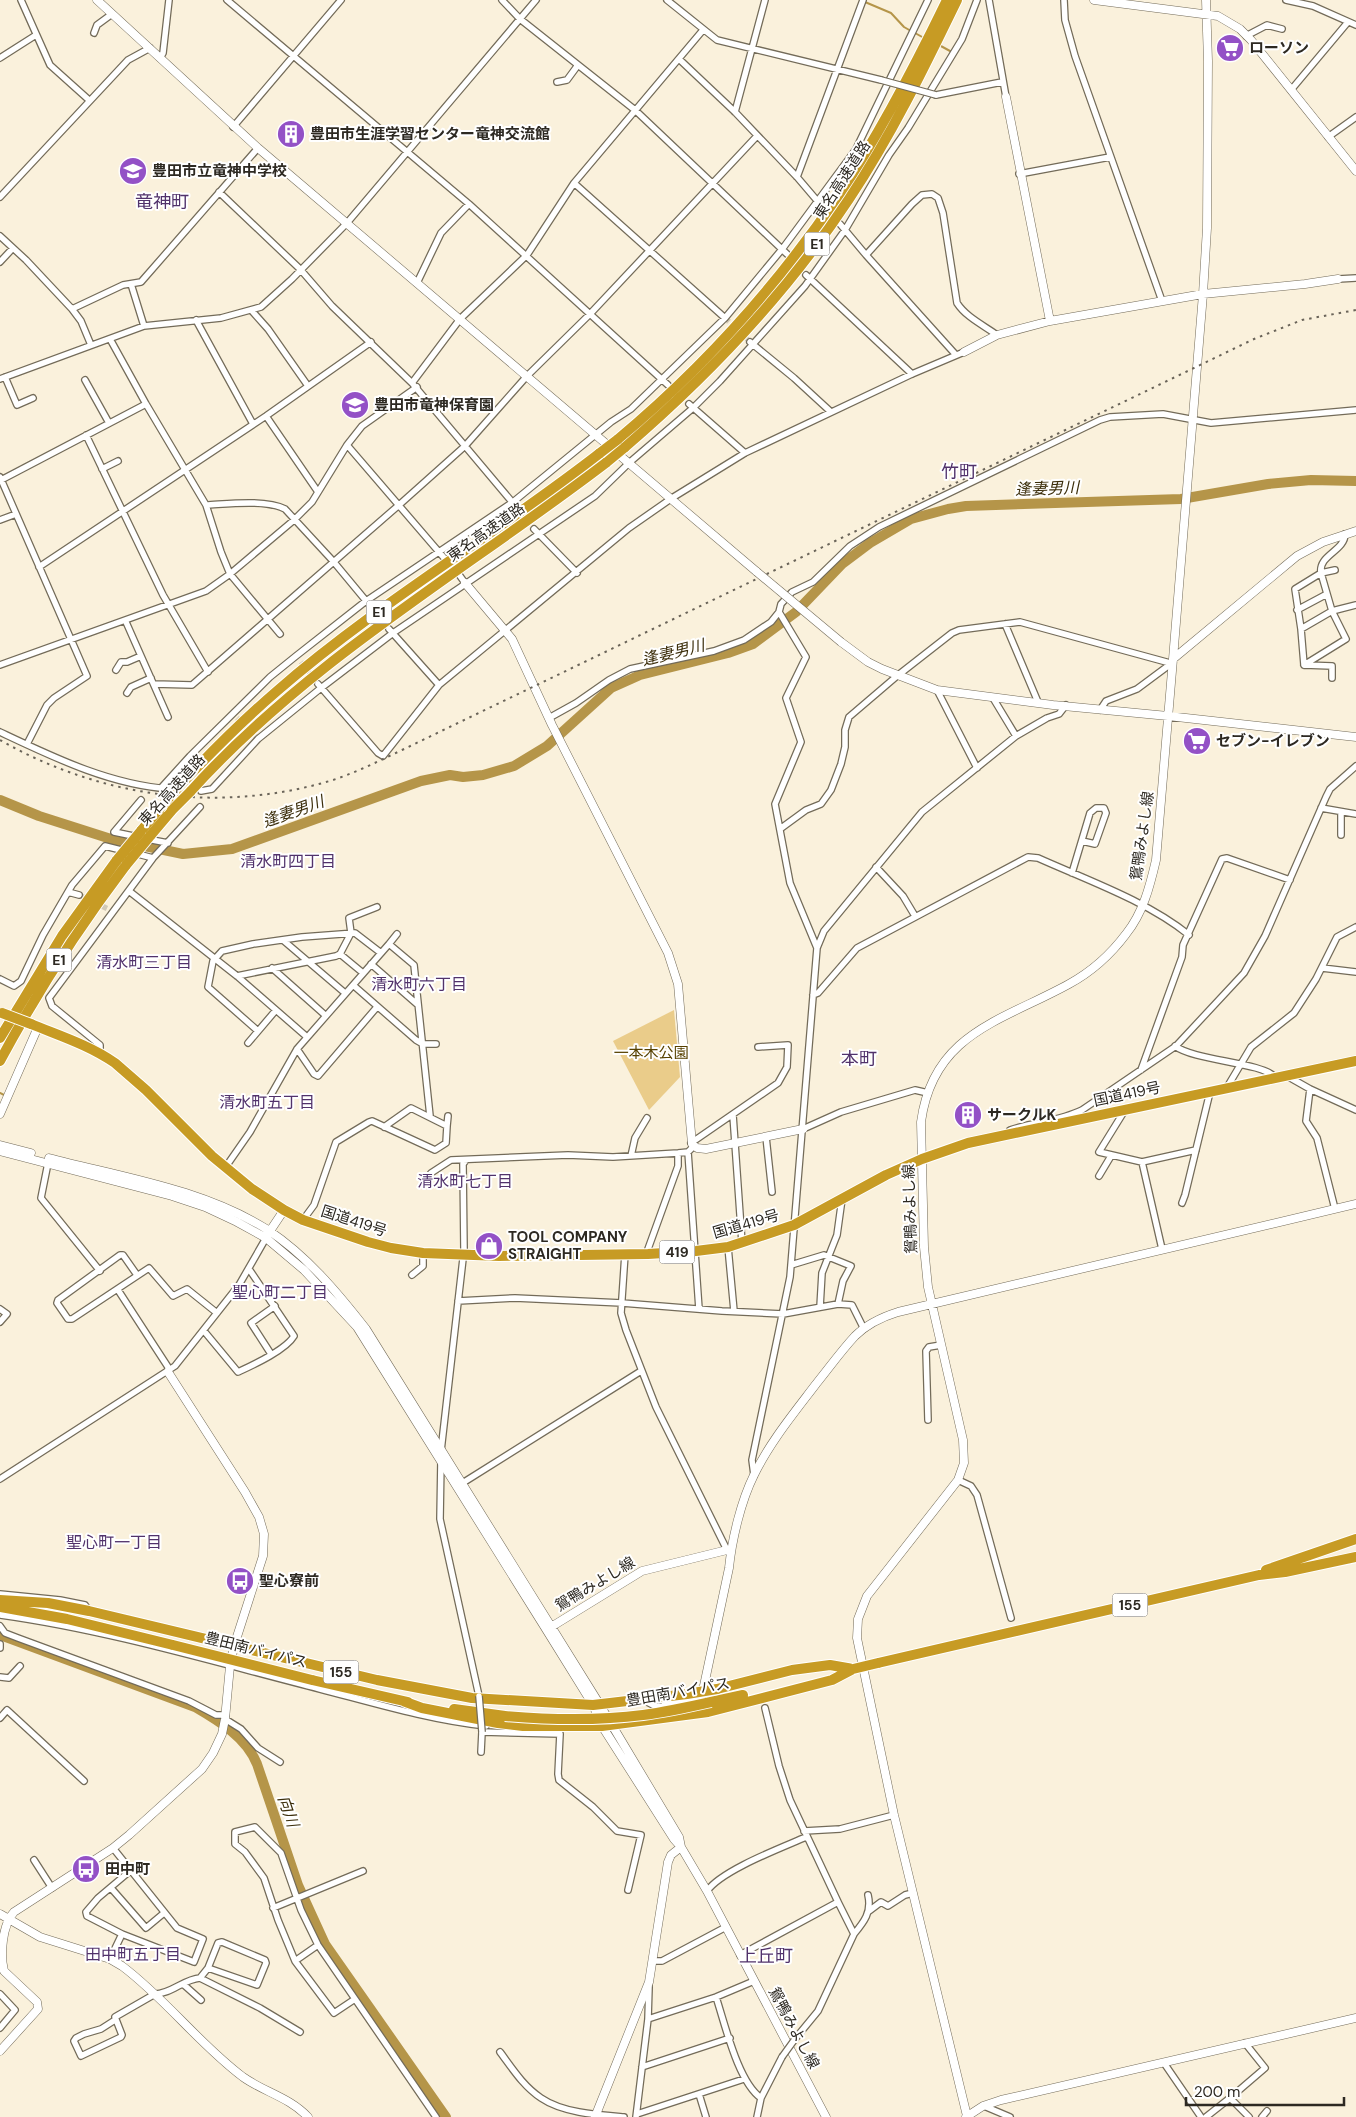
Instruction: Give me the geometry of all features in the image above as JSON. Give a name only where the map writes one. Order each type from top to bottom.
[{"type":"highway","name":"東名高速道路","points":[[620,444],[736,325],[768,288],[818,224],[882,125],[947,0]]},
{"type":"highway","name":"東名高速道路","points":[[0,1038],[62,936],[145,834],[190,792],[238,740],[284,699],[334,659],[390,617],[556,501],[620,444],[688,390],[744,333],[777,296],[849,199],[891,131],[957,0]]},
{"type":"highway","name":"東名高速道路","points":[[145,834],[172,790],[231,732],[278,690],[327,651],[549,493],[604,458]]},
{"type":"highway","name":"東名高速道路","points":[[0,1060],[49,975],[95,907],[122,862]]},
{"type":"highway","name":"国道419号","points":[[1,1012],[100,1052],[128,1073],[225,1168],[252,1189],[303,1220],[383,1246],[463,1255],[648,1254],[696,1251],[742,1243],[794,1225],[886,1175],[922,1159],[968,1143],[1356,1060]]},
{"type":"highway","name":"豊田南バイパス","points":[[1259,1575],[1266,1570],[1356,1539]]},
{"type":"highway","name":"豊田南バイパス","points":[[0,1607],[67,1619],[403,1701],[505,1716],[552,1720],[589,1720],[644,1715],[711,1702],[1259,1575],[1285,1572],[1356,1557]]},
{"type":"highway","name":"155","points":[[0,1600],[48,1603],[90,1610],[377,1680],[472,1698],[596,1705],[717,1689],[792,1670],[830,1665],[853,1669]]},
{"type":"highway","name":"豊田南バイパス","points":[[0,1614],[98,1627]]},
{"type":"highway","name":"155","points":[[403,1701],[422,1708],[466,1718],[523,1726],[607,1725],[708,1712],[832,1680],[853,1669]]},
{"type":"street","points":[[21,0],[50,65],[89,100]]},
{"type":"street","points":[[97,0],[233,127],[841,642],[868,662],[898,676],[937,690],[1053,705],[1356,737]]},
{"type":"street","points":[[160,58],[163,53],[169,0]]},
{"type":"street","points":[[227,0],[527,255],[668,385]]},
{"type":"street","points":[[233,127],[341,0]]},
{"type":"street","points":[[502,0],[520,19],[635,110],[783,248],[787,254]]},
{"type":"street","points":[[33,398],[18,404],[3,378],[144,326],[221,318],[252,311],[265,304],[347,223],[536,0]]},
{"type":"street","points":[[667,0],[717,40],[839,69],[936,95],[1002,82]]},
{"type":"street","points":[[735,112],[766,0]]},
{"type":"street","points":[[797,177],[839,69],[863,0]]},
{"type":"street","points":[[161,788],[190,756],[236,716],[270,678],[296,656],[366,601],[513,502],[611,422],[631,409],[725,318],[819,202],[856,149],[928,0]]},
{"type":"street","points":[[201,791],[212,789],[257,738],[319,686],[391,631],[463,579],[595,496],[691,406],[751,344],[845,230],[889,155],[908,128],[962,39],[977,0]]},
{"type":"street","points":[[989,0],[1019,174],[1050,321]]},
{"type":"street","points":[[1064,0],[1063,9],[1070,42],[1162,301]]},
{"type":"street","points":[[1094,0],[1206,13],[1228,21],[1246,36],[1356,171]]},
{"type":"street","name":"鴛鴨みよし線","points":[[958,1480],[964,1462],[964,1440],[942,1345],[930,1304],[924,1247],[922,1122],[928,1093],[942,1064],[959,1044],[974,1032],[1071,983],[1102,960],[1127,933],[1143,907],[1151,882],[1156,860],[1204,294],[1207,228],[1208,61],[1206,0]]},
{"type":"street","points":[[1286,0],[1314,3],[1348,22],[1356,24]]},
{"type":"street","points":[[94,33],[97,25],[112,14]]},
{"type":"street","points":[[1291,90],[1348,22]]},
{"type":"street","points":[[1246,36],[1267,24],[1282,29]]},
{"type":"street","points":[[0,665],[126,622],[206,592],[294,520],[312,502],[347,445],[362,426],[414,385],[460,319],[527,255],[574,183],[703,30]]},
{"type":"street","points":[[0,58],[36,35]]},
{"type":"street","points":[[0,197],[128,60],[150,48]]},
{"type":"street","points":[[679,59],[735,112],[819,202]]},
{"type":"street","points":[[557,82],[567,80],[578,65]]},
{"type":"street","points":[[1328,137],[1356,117]]},
{"type":"street","points":[[128,693],[131,687],[152,681],[192,684],[399,505],[465,446],[527,376],[590,314],[757,136]]},
{"type":"street","points":[[72,309],[123,285],[141,282],[258,148]]},
{"type":"street","points":[[1019,174],[1110,157]]},
{"type":"street","points":[[574,183],[725,318]]},
{"type":"street","points":[[219,192],[300,269],[332,306],[414,385],[518,509]]},
{"type":"street","points":[[866,255],[912,204],[922,195],[932,194],[938,198],[943,213],[957,303],[961,310],[997,335]]},
{"type":"street","points":[[417,283],[441,233],[468,204]]},
{"type":"street","points":[[840,224],[866,255],[960,353]]},
{"type":"street","points":[[0,236],[72,309],[81,321],[92,345]]},
{"type":"street","points":[[0,262],[13,248]]},
{"type":"street","points":[[808,277],[912,374]]},
{"type":"street","points":[[319,686],[378,753],[383,756],[439,685],[504,630],[577,573],[630,528],[672,498],[745,453],[997,335],[1050,321],[1204,294],[1356,278]]},
{"type":"street","points":[[131,284],[144,326]]},
{"type":"street","points":[[252,311],[268,329],[308,386]]},
{"type":"street","points":[[196,320],[253,424]]},
{"type":"street","points":[[110,339],[184,470],[206,505],[230,574],[280,634]]},
{"type":"street","points":[[38,567],[266,416],[371,342]]},
{"type":"street","points":[[751,344],[794,378],[831,412]]},
{"type":"street","points":[[85,380],[108,423]]},
{"type":"street","points":[[27,744],[47,705],[54,698],[87,676],[1,479],[146,404]]},
{"type":"street","points":[[691,406],[745,453]]},
{"type":"street","points":[[817,948],[790,884],[775,804],[801,742],[786,698],[806,657],[781,615],[781,604],[790,594],[813,582],[850,546],[874,530],[1088,425],[1110,417],[1163,414],[1211,424],[1356,410]]},
{"type":"street","points":[[266,416],[318,492]]},
{"type":"street","points":[[86,435],[168,605],[208,672]]},
{"type":"street","points":[[347,445],[445,559]]},
{"type":"street","points":[[102,469],[118,461]]},
{"type":"street","points":[[206,505],[253,504],[279,506],[333,561],[372,608]]},
{"type":"street","points":[[0,520],[16,514]]},
{"type":"street","points":[[537,531],[577,573]]},
{"type":"street","points":[[1100,710],[1106,701],[1137,689],[1297,556],[1323,542],[1356,531]]},
{"type":"street","points":[[1304,665],[1346,639],[1332,611],[1320,569],[1323,561],[1342,542],[1345,534]]},
{"type":"street","points":[[1304,665],[1296,590],[1321,573],[1335,570]]},
{"type":"street","points":[[463,579],[512,639],[550,721],[664,944],[675,971],[678,984],[691,1147],[699,1309]]},
{"type":"street","points":[[1298,610],[1327,594]]},
{"type":"street","points":[[1301,629],[1332,611],[1356,605]]},
{"type":"street","points":[[550,721],[614,677],[630,669],[714,651],[744,640],[781,615]]},
{"type":"street","points":[[126,622],[168,717]]},
{"type":"street","points":[[780,829],[806,810],[821,804],[831,790],[841,764],[845,747],[845,730],[850,717],[952,632],[1020,622],[1172,661]]},
{"type":"street","points":[[1005,624],[1038,702]]},
{"type":"street","points":[[391,631],[439,685]]},
{"type":"street","points":[[116,670],[121,662],[141,656]]},
{"type":"street","points":[[296,656],[301,662]]},
{"type":"street","points":[[1304,665],[1332,666],[1332,678]]},
{"type":"street","points":[[937,690],[977,768]]},
{"type":"street","points":[[994,698],[1016,736]]},
{"type":"street","points":[[1047,718],[1053,705]]},
{"type":"street","points":[[754,1475],[752,1460],[783,1314],[791,1264],[817,948],[824,931],[922,812],[1016,736],[1047,718],[1059,714],[1066,706]]},
{"type":"street","points":[[0,732],[103,776],[122,782],[172,790]]},
{"type":"street","points":[[999,1136],[1025,1125],[1074,1114],[1093,1104],[1176,1046],[1244,973],[1265,936],[1330,789],[1356,766]]},
{"type":"street","points":[[141,800],[114,832],[166,844]]},
{"type":"street","points":[[100,1052],[100,1045],[52,1006],[49,998],[111,910],[129,891],[154,857],[200,807]]},
{"type":"street","points":[[1072,873],[1090,813],[1096,808],[1104,808],[1106,813],[1095,844],[1082,841]]},
{"type":"street","points":[[1321,808],[1356,814]]},
{"type":"street","points":[[1341,812],[1342,835]]},
{"type":"street","points":[[0,979],[14,986],[20,982],[43,935],[68,892],[104,846],[154,857]]},
{"type":"street","points":[[813,995],[818,993],[853,950],[1028,857],[1038,858],[1143,907],[1177,925],[1189,935]]},
{"type":"street","points":[[1141,1070],[1182,957],[1184,945],[1223,857],[1290,880]]},
{"type":"street","points":[[876,867],[903,896],[915,916]]},
{"type":"street","points":[[129,891],[237,976],[306,1037]]},
{"type":"street","points":[[68,892],[79,895]]},
{"type":"street","points":[[237,976],[340,954],[351,933],[349,918],[377,907]]},
{"type":"street","points":[[1226,1089],[1251,1047],[1294,1013],[1322,968],[1337,937],[1356,927]]},
{"type":"street","points":[[258,1030],[209,989],[208,984],[215,958],[222,952],[253,944],[302,936],[351,933],[358,935],[380,953]]},
{"type":"street","points":[[225,1168],[250,1132],[296,1049],[397,934]]},
{"type":"street","points":[[284,940],[345,993]]},
{"type":"street","points":[[389,944],[414,965],[430,1116]]},
{"type":"street","points":[[340,954],[363,973]]},
{"type":"street","points":[[371,964],[418,1004]]},
{"type":"street","points":[[272,968],[325,1016]]},
{"type":"street","points":[[1322,968],[1356,972]]},
{"type":"street","points":[[352,985],[423,1044],[436,1044]]},
{"type":"street","points":[[296,1049],[314,1074],[318,1076],[377,1006]]},
{"type":"street","points":[[248,1043],[276,1010]]},
{"type":"street","points":[[0,1114],[34,1025]]},
{"type":"street","points":[[431,1173],[451,1160],[568,1155],[631,1156],[678,1153],[691,1147],[778,1083],[787,1067],[788,1045],[758,1047]]},
{"type":"street","points":[[1176,1046],[1216,1060],[1262,1071],[1275,1077]]},
{"type":"street","points":[[1286,1074],[1310,1089],[1356,1110]]},
{"type":"street","points":[[1310,1089],[1306,1121],[1317,1138],[1335,1209]]},
{"type":"street","points":[[691,1147],[703,1150],[803,1129],[841,1112],[915,1090],[928,1093]]},
{"type":"street","points":[[1182,1203],[1186,1195],[1210,1092]]},
{"type":"street","points":[[384,1127],[412,1108],[447,1126]]},
{"type":"street","points":[[1125,1110],[1099,1152],[1142,1162],[1196,1150]]},
{"type":"street","points":[[733,1115],[742,1243]]},
{"type":"street","points":[[303,1220],[314,1205],[336,1142],[372,1121],[434,1150],[446,1143],[448,1116]]},
{"type":"street","points":[[631,1156],[635,1138],[647,1118]]},
{"type":"street","points":[[766,1137],[772,1192]]},
{"type":"street","points":[[0,1145],[180,1192],[228,1209],[268,1235],[320,1274],[366,1329],[548,1626]]},
{"type":"street","points":[[0,1151],[172,1196],[206,1208],[268,1235],[304,1270],[357,1327],[441,1462],[548,1626]]},
{"type":"street","points":[[648,1254],[662,1206],[678,1166],[678,1153]]},
{"type":"street","points":[[1098,1176],[1111,1156]]},
{"type":"street","points":[[466,1160],[462,1164],[463,1255],[441,1450],[440,1519],[480,1696],[481,1752]]},
{"type":"street","points":[[1142,1162],[1162,1250]]},
{"type":"street","points":[[48,1163],[41,1198],[100,1271]]},
{"type":"street","points":[[820,1307],[822,1273],[837,1235],[842,1199]]},
{"type":"street","points":[[643,1700],[657,1707],[694,1701],[702,1695],[728,1577],[729,1551],[745,1497],[754,1475],[770,1445],[796,1410],[843,1349],[864,1329],[889,1315],[930,1304],[1356,1204]]},
{"type":"street","points":[[0,1479],[175,1366],[239,1285],[284,1210]]},
{"type":"street","points":[[728,1246],[734,1311]]},
{"type":"street","points":[[412,1275],[422,1267],[423,1252]]},
{"type":"street","points":[[625,1254],[622,1303],[623,1320],[641,1371],[676,1450],[729,1551]]},
{"type":"street","points":[[137,1275],[122,1255],[58,1300],[57,1303],[68,1319],[72,1319],[149,1268],[173,1296],[187,1289],[217,1313]]},
{"type":"street","points":[[791,1264],[824,1255],[851,1266],[843,1281],[838,1304]]},
{"type":"street","points":[[204,1331],[238,1372],[271,1354],[292,1339],[294,1336],[249,1269]]},
{"type":"street","points":[[4,1917],[113,1848],[202,1769],[216,1748],[225,1721],[230,1666],[234,1646],[263,1556],[263,1528],[259,1517],[118,1290]]},
{"type":"street","points":[[458,1301],[515,1298],[783,1314],[838,1304],[852,1305],[864,1329]]},
{"type":"street","points":[[271,1354],[252,1323],[275,1306]]},
{"type":"street","points":[[0,1309],[7,1314],[0,1322]]},
{"type":"street","points":[[928,1420],[926,1351],[929,1347],[942,1345]]},
{"type":"street","points":[[461,1484],[641,1371]]},
{"type":"street","points":[[1011,1618],[977,1495],[972,1486],[958,1480],[868,1596],[858,1619],[857,1638],[894,1815],[967,2116],[983,2106],[1356,2018]]},
{"type":"street","name":"鴛鴨みよし線","points":[[729,1551],[642,1571],[548,1626],[607,1725],[679,1837],[681,1847],[707,1891],[826,2117]]},
{"type":"street","points":[[0,1594],[60,1600],[85,1605],[90,1610]]},
{"type":"street","points":[[0,1614],[72,1627],[447,1720],[490,1726],[523,1726]]},
{"type":"street","points":[[0,1626],[5,1632],[18,1638],[189,1701],[242,1729],[258,1748],[280,1762]]},
{"type":"street","points":[[0,1677],[9,1678],[20,1666]]},
{"type":"street","points":[[647,1721],[665,1706]]},
{"type":"street","points":[[765,1708],[779,1766],[790,1800],[854,1934]]},
{"type":"street","points":[[0,1718],[7,1710],[84,1781]]},
{"type":"street","points":[[482,1732],[560,1734],[559,1780],[593,1807],[617,1831],[641,1835],[628,1890]]},
{"type":"street","points":[[707,1891],[712,1884],[805,1834],[840,1829],[894,1815]]},
{"type":"street","points":[[355,1999],[334,2013],[295,1961],[273,1908],[264,1878],[245,1852],[235,1844],[235,1832],[255,1828],[280,1852],[318,1945],[436,2117]]},
{"type":"street","points":[[681,1847],[671,1855],[668,1862],[661,1898],[649,1982],[648,2019],[637,2116],[744,2079]]},
{"type":"street","points":[[113,1848],[177,1928],[203,1940],[194,1962],[122,1934],[88,1916],[86,1912],[98,1898],[130,1871]]},
{"type":"street","points":[[34,1860],[52,1888]]},
{"type":"street","points":[[273,1908],[363,1871]]},
{"type":"street","points":[[112,1888],[146,1928],[164,1913]]},
{"type":"street","points":[[757,2117],[761,2098],[782,2056],[818,2011],[854,1934],[869,1912],[881,1902],[888,1906],[905,1894],[913,1893]]},
{"type":"street","points":[[868,1896],[869,1912]]},
{"type":"street","points":[[740,1955],[838,1902]]},
{"type":"street","points":[[4,1917],[40,1937],[110,1959],[132,1974],[155,1994],[244,2078],[287,2100],[308,2117]]},
{"type":"street","points":[[1,2050],[38,2008],[36,2002],[4,1971],[4,1917]]},
{"type":"street","points":[[653,1961],[662,1961],[726,1927]]},
{"type":"street","points":[[110,1959],[122,1934]]},
{"type":"street","points":[[115,2020],[122,2035],[121,2037],[81,2056],[74,2041],[76,2038],[101,2029],[115,2020],[116,2017],[155,1994],[160,1994],[190,1980],[200,1978],[205,1974],[218,1943],[222,1942],[265,1960],[266,1963],[257,1985],[254,1986],[208,1968]]},
{"type":"street","points":[[295,1961],[318,1945]]},
{"type":"street","points":[[200,1978],[260,2008],[300,2032]]},
{"type":"street","points":[[648,2019],[716,1997],[754,1981]]},
{"type":"street","points":[[596,2116],[649,1982]]},
{"type":"street","points":[[183,1984],[201,2000]]},
{"type":"street","points":[[0,1994],[15,2010],[0,2028]]},
{"type":"street","points":[[716,1997],[744,2079],[761,2098]]},
{"type":"street","points":[[642,2067],[730,2038]]},
{"type":"street","points":[[1206,2117],[1266,2068],[1245,2043]]},
{"type":"street","points":[[500,2052],[520,2079],[542,2099],[578,2112],[596,2116],[624,2117]]},
{"type":"street","points":[[1164,2062],[1201,2117]]},
{"type":"street","points":[[699,2094],[706,2117]]},
{"type":"street","points":[[1230,2098],[1249,2117]]},
{"type":"street","points":[[983,2106],[1010,2117]]},
{"type":"street","points":[[1262,2117],[1267,2112]]},
{"type":"green space","name":"一本木公園","points":[[674,1010],[680,1077],[649,1110],[613,1041]]},
{"type":"waterway","points":[[865,2],[891,13],[904,27],[911,31]]},
{"type":"waterway","points":[[915,33],[924,38]]},
{"type":"waterway","points":[[939,45],[950,51]]},
{"type":"waterway","name":"逢妻男川","points":[[0,800],[39,816],[111,839],[183,854],[232,849],[421,781],[450,775],[463,777],[483,775],[514,766],[547,746],[611,688],[640,675],[728,653],[753,644],[796,612],[842,564],[870,543],[911,519],[966,506],[1181,499],[1268,484],[1311,480],[1356,481]]},
{"type":"waterway","points":[[0,1093],[4,1095]]},
{"type":"waterway","name":"向川","points":[[0,1635],[195,1707],[222,1724],[239,1738],[252,1754],[257,1764],[298,1885],[325,1944],[446,2117]]},
{"type":"tunnel","points":[[725,318],[750,342]]},
{"type":"tunnel","points":[[301,662],[318,684]]},
{"type":"tunnel","points":[[237,718],[256,737]]},
{"type":"tunnel","points":[[79,895],[108,909]]},
{"type":"railway","points":[[0,740],[39,760],[79,776],[120,787],[162,794],[205,798],[248,796],[291,790],[333,780],[385,758],[1254,339],[1302,320],[1356,310]]},
{"type":"place","name":"ローソン","points":[[1230,48]]},
{"type":"place","name":"豊田市生涯学習センター竜神交流館","points":[[291,134]]},
{"type":"place","name":"豊田市立竜神中学校","points":[[133,171]]},
{"type":"place","name":"豊田市竜神保育園","points":[[355,405]]},
{"type":"place","name":"セブン-イレブン","points":[[1197,741]]},
{"type":"place","name":"サークルK","points":[[968,1115]]},
{"type":"place","name":"TOOL COMPANY STRAIGHT","points":[[489,1246]]},
{"type":"place","name":"聖心寮前","points":[[240,1581]]},
{"type":"place","name":"田中町","points":[[86,1869]]},
{"type":"district","name":"竜神町","points":[[162,202]]},
{"type":"district","name":"竹町","points":[[959,472]]},
{"type":"district","name":"清水町四丁目","points":[[288,861]]},
{"type":"district","name":"清水町三丁目","points":[[144,962]]},
{"type":"district","name":"清水町六丁目","points":[[419,984]]},
{"type":"district","name":"本町","points":[[859,1059]]},
{"type":"district","name":"清水町五丁目","points":[[267,1102]]},
{"type":"district","name":"清水町七丁目","points":[[465,1181]]},
{"type":"district","name":"聖心町二丁目","points":[[280,1292]]},
{"type":"district","name":"聖心町一丁目","points":[[114,1542]]},
{"type":"district","name":"田中町五丁目","points":[[133,1954]]},
{"type":"district","name":"上丘町","points":[[766,1956]]}]
